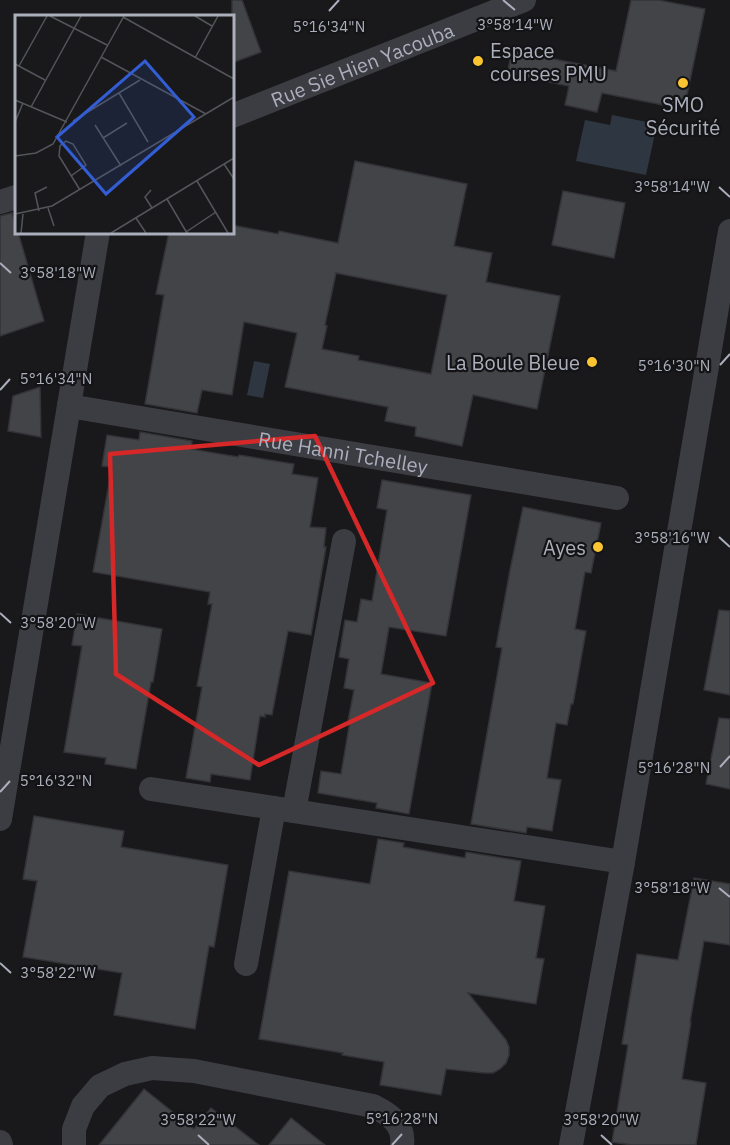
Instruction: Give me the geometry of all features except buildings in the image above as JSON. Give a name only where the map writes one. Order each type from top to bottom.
[{"type":"street","name":"Rue Sie Hien Yacouba","points":[[234,115],[524,0]]},
{"type":"street","points":[[0,202],[15,196]]},
{"type":"street","points":[[571,1145],[623,862],[730,231]]},
{"type":"street","points":[[0,819],[98,234]]},
{"type":"street","name":"Rue Hanni Tchelley","points":[[69,406],[617,498]]},
{"type":"street","points":[[246,964],[284,809],[344,541]]},
{"type":"street","points":[[151,789],[623,862]]},
{"type":"street","points":[[74,1145],[74,1129],[83,1106],[100,1086],[125,1074],[152,1068],[194,1071],[373,1106],[388,1113],[398,1124],[403,1138],[402,1145]]},
{"type":"highlighted area","points":[[315,436],[433,683],[259,765],[116,674],[110,454]]},
{"type":"shaded area","points":[[612,115],[657,124],[646,175],[576,161],[585,120],[610,125]]},
{"type":"shaded area","points":[[254,361],[270,364],[263,398],[247,395]]},
{"type":"place","name":"Espace courses PMU","points":[[478,61]]},
{"type":"place","name":"SMO Sécurité","points":[[683,83]]},
{"type":"place","name":"La Boule Bleue","points":[[592,362]]},
{"type":"place","name":"Ayes","points":[[598,547]]}]
